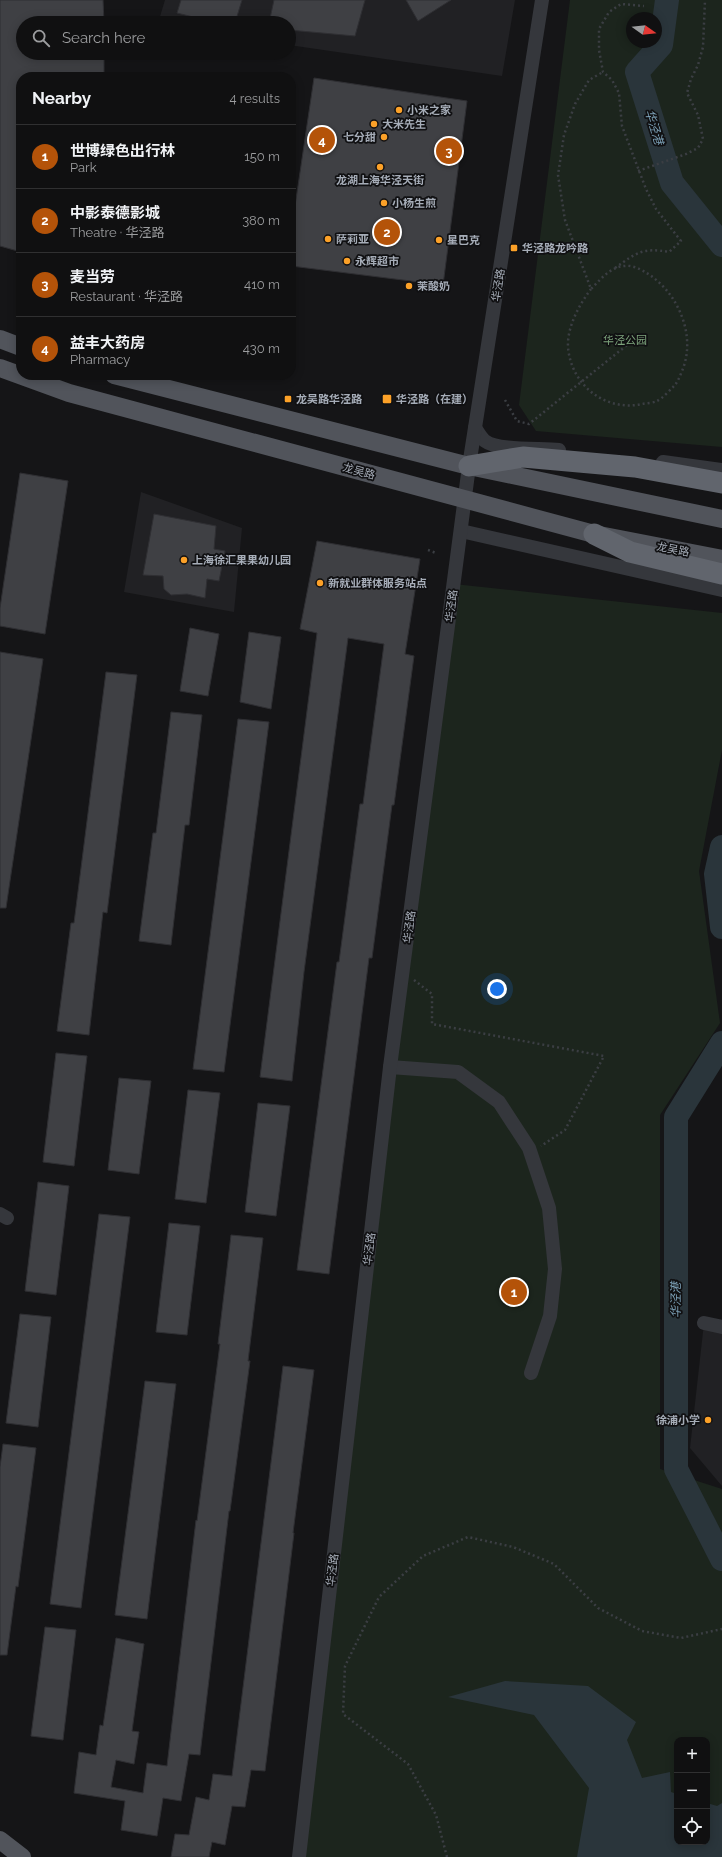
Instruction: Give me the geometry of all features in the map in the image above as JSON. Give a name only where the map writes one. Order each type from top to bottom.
[{"type":"highway","points":[[469,466],[522,457],[635,467],[722,482]]},
{"type":"highway","points":[[594,534],[630,552],[722,574]]},
{"type":"main road","points":[[0,339],[16,344]]},
{"type":"main road","name":"龙吴路","points":[[0,368],[16,374]]},
{"type":"main road","name":"龙吴路","points":[[33,380],[68,393],[594,534],[722,559]]},
{"type":"main road","points":[[134,380],[469,466],[722,519]]},
{"type":"main road","points":[[0,1840],[22,1857]]},
{"type":"street","name":"华泾路","points":[[299,1857],[390,1067],[469,466],[542,0]]},
{"type":"street","points":[[475,428],[485,441],[509,448],[540,448],[722,470]]},
{"type":"street","points":[[461,531],[722,590]]},
{"type":"street","points":[[390,1067],[458,1072],[499,1102],[530,1153],[549,1208],[555,1268],[550,1316],[531,1373]]},
{"type":"street","points":[[704,1323],[722,1327]]},
{"type":"path","points":[[638,171],[686,154],[698,148],[703,139],[698,115],[687,93],[691,79],[698,65],[703,46],[705,0]]},
{"type":"path","points":[[613,269],[625,266],[639,268],[654,277],[667,290],[685,324],[688,346],[685,364],[676,384],[657,401],[638,405],[615,405],[595,396],[572,368],[568,347],[570,329],[582,301],[602,278],[613,269],[637,253],[654,249],[669,252],[681,241],[656,209],[638,171],[622,126],[619,93],[612,80],[603,72],[599,50],[599,29],[608,12],[621,4],[644,6]]},
{"type":"path","points":[[591,289],[565,220],[558,175],[564,135],[575,104],[589,80],[603,72]]},
{"type":"path","points":[[505,400],[517,421],[529,424],[626,344]]},
{"type":"path","points":[[428,550],[436,553]]},
{"type":"path","points":[[403,972],[432,994],[432,1024],[604,1056],[565,1130],[530,1153]]},
{"type":"path","points":[[447,1857],[436,1815],[408,1764],[343,1714],[345,1666],[379,1597],[423,1556],[468,1537],[513,1547],[554,1564],[598,1608],[642,1631],[681,1638],[722,1629]]},
{"type":"shaded area","points":[[165,0],[515,0],[502,76],[296,46],[296,16],[160,16]]},
{"type":"shaded area","name":"上海徐汇果果幼儿园","points":[[141,492],[242,528],[234,612],[124,592]]},
{"type":"shaded area","name":"徐浦小学","points":[[704,1323],[722,1327],[722,1486],[690,1448]]},
{"type":"shaded area","points":[[505,1681],[588,1686],[636,1722],[627,1740],[642,1778],[670,1772],[671,1792],[674,1793],[674,1845],[710,1845],[710,1804],[717,1806],[722,1803],[722,1857],[577,1857],[589,1788],[534,1715],[448,1697]]},
{"type":"green space","name":"华泾公园","points":[[570,0],[722,0],[722,447],[536,431],[519,405]]},
{"type":"green space","points":[[454,584],[722,613],[722,750],[699,871],[720,1023],[660,1115],[660,1469],[722,1489],[722,1857],[300,1857]]},
{"type":"building","points":[[0,0],[103,0],[104,16],[16,16],[16,60],[104,60],[104,72],[16,72],[16,251],[0,246]]},
{"type":"building","points":[[181,0],[242,0],[237,16],[189,16],[177,13]]},
{"type":"building","points":[[274,0],[365,0],[355,36],[296,31],[296,16],[271,16]]},
{"type":"building","points":[[406,0],[451,0],[418,21]]},
{"type":"building","name":"龙湖上海华泾天街","points":[[314,78],[467,101],[443,285],[296,267],[296,199]]},
{"type":"building","points":[[20,473],[68,481],[45,634],[0,626],[0,608]]},
{"type":"building","points":[[154,514],[216,526],[214,549],[225,551],[219,581],[207,579],[205,598],[187,594],[171,595],[164,589],[163,576],[143,575]]},
{"type":"building","points":[[317,541],[420,559],[405,654],[414,656],[394,805],[392,805],[372,958],[369,958],[329,1274],[297,1270],[337,962],[339,962],[360,804],[363,804],[384,644],[348,638],[304,972],[292,1081],[260,1077],[317,633],[300,629]]},
{"type":"building","points":[[190,628],[219,634],[208,696],[180,691]]},
{"type":"building","points":[[249,632],[281,637],[271,709],[240,702]]},
{"type":"building","points":[[0,652],[43,659],[6,908],[0,908]]},
{"type":"building","points":[[106,672],[137,675],[107,913],[103,912],[89,1035],[57,1031],[71,923],[74,923]]},
{"type":"building","points":[[171,712],[202,715],[189,825],[185,825],[171,945],[139,941],[153,833],[156,833]]},
{"type":"building","points":[[238,719],[269,722],[224,1072],[193,1069]]},
{"type":"building","points":[[56,1053],[87,1056],[74,1166],[43,1162]]},
{"type":"building","points":[[119,1078],[151,1081],[139,1174],[108,1170]]},
{"type":"building","points":[[188,1090],[220,1093],[206,1203],[175,1199]]},
{"type":"building","points":[[258,1103],[290,1106],[276,1216],[245,1212]]},
{"type":"building","points":[[38,1182],[69,1186],[56,1295],[25,1291]]},
{"type":"building","points":[[99,1214],[130,1217],[81,1608],[50,1604]]},
{"type":"building","points":[[169,1223],[200,1226],[187,1335],[156,1332]]},
{"type":"building","points":[[231,1235],[263,1238],[248,1361],[250,1361],[229,1511],[200,1755],[189,1754],[181,1801],[163,1798],[157,1836],[121,1830],[125,1801],[74,1793],[79,1752],[96,1755],[100,1725],[103,1726],[116,1638],[144,1644],[132,1731],[139,1732],[134,1764],[116,1760],[111,1787],[143,1793],[147,1763],[167,1766],[196,1520],[197,1521],[220,1344],[218,1344]]},
{"type":"building","points":[[20,1314],[51,1317],[38,1427],[6,1423]]},
{"type":"building","points":[[283,1366],[314,1370],[265,1771],[251,1770],[245,1807],[232,1806],[225,1845],[212,1842],[209,1857],[171,1857],[175,1834],[189,1835],[196,1797],[209,1800],[213,1774],[232,1776]]},
{"type":"building","points":[[145,1381],[176,1384],[147,1619],[115,1615]]},
{"type":"building","points":[[3,1444],[36,1448],[18,1587],[16,1586],[7,1655],[0,1655],[0,1467]]},
{"type":"building","points":[[45,1627],[76,1630],[63,1740],[31,1736]]},
{"type":"waterway","name":"华泾港","points":[[667,0],[661,45],[637,72],[672,183],[722,245]]},
{"type":"waterway","name":"华泾港","points":[[722,847],[716,874],[722,927]]},
{"type":"waterway","name":"华泾港","points":[[722,1043],[676,1117],[676,1469],[722,1559]]},
{"type":"place","name":"小米之家","points":[[399,110]]},
{"type":"place","name":"大米先生","points":[[374,124]]},
{"type":"place","name":"七分甜","points":[[384,137]]},
{"type":"place","name":"益丰大药房","points":[[322,140]]},
{"type":"place","name":"麦当劳","points":[[449,151]]},
{"type":"place","name":"龙湖上海华泾天街","points":[[380,167]]},
{"type":"place","name":"小杨生煎","points":[[384,203]]},
{"type":"place","name":"中影泰德影城","points":[[387,232]]},
{"type":"place","name":"萨莉亚","points":[[328,239]]},
{"type":"place","name":"星巴克","points":[[439,240]]},
{"type":"place","name":"华泾路龙吟路","points":[[514,248]]},
{"type":"place","name":"永辉超市","points":[[347,261]]},
{"type":"place","name":"茉酸奶","points":[[409,286]]},
{"type":"place","name":"龙吴路华泾路","points":[[288,399]]},
{"type":"place","name":"华泾路（在建）","points":[[387,399]]},
{"type":"place","name":"上海徐汇果果幼儿园","points":[[184,560]]},
{"type":"place","name":"新就业群体服务站点","points":[[320,583]]},
{"type":"place","name":"世博绿色出行林","points":[[514,1292]]},
{"type":"place","name":"徐浦小学","points":[[708,1420]]}]
